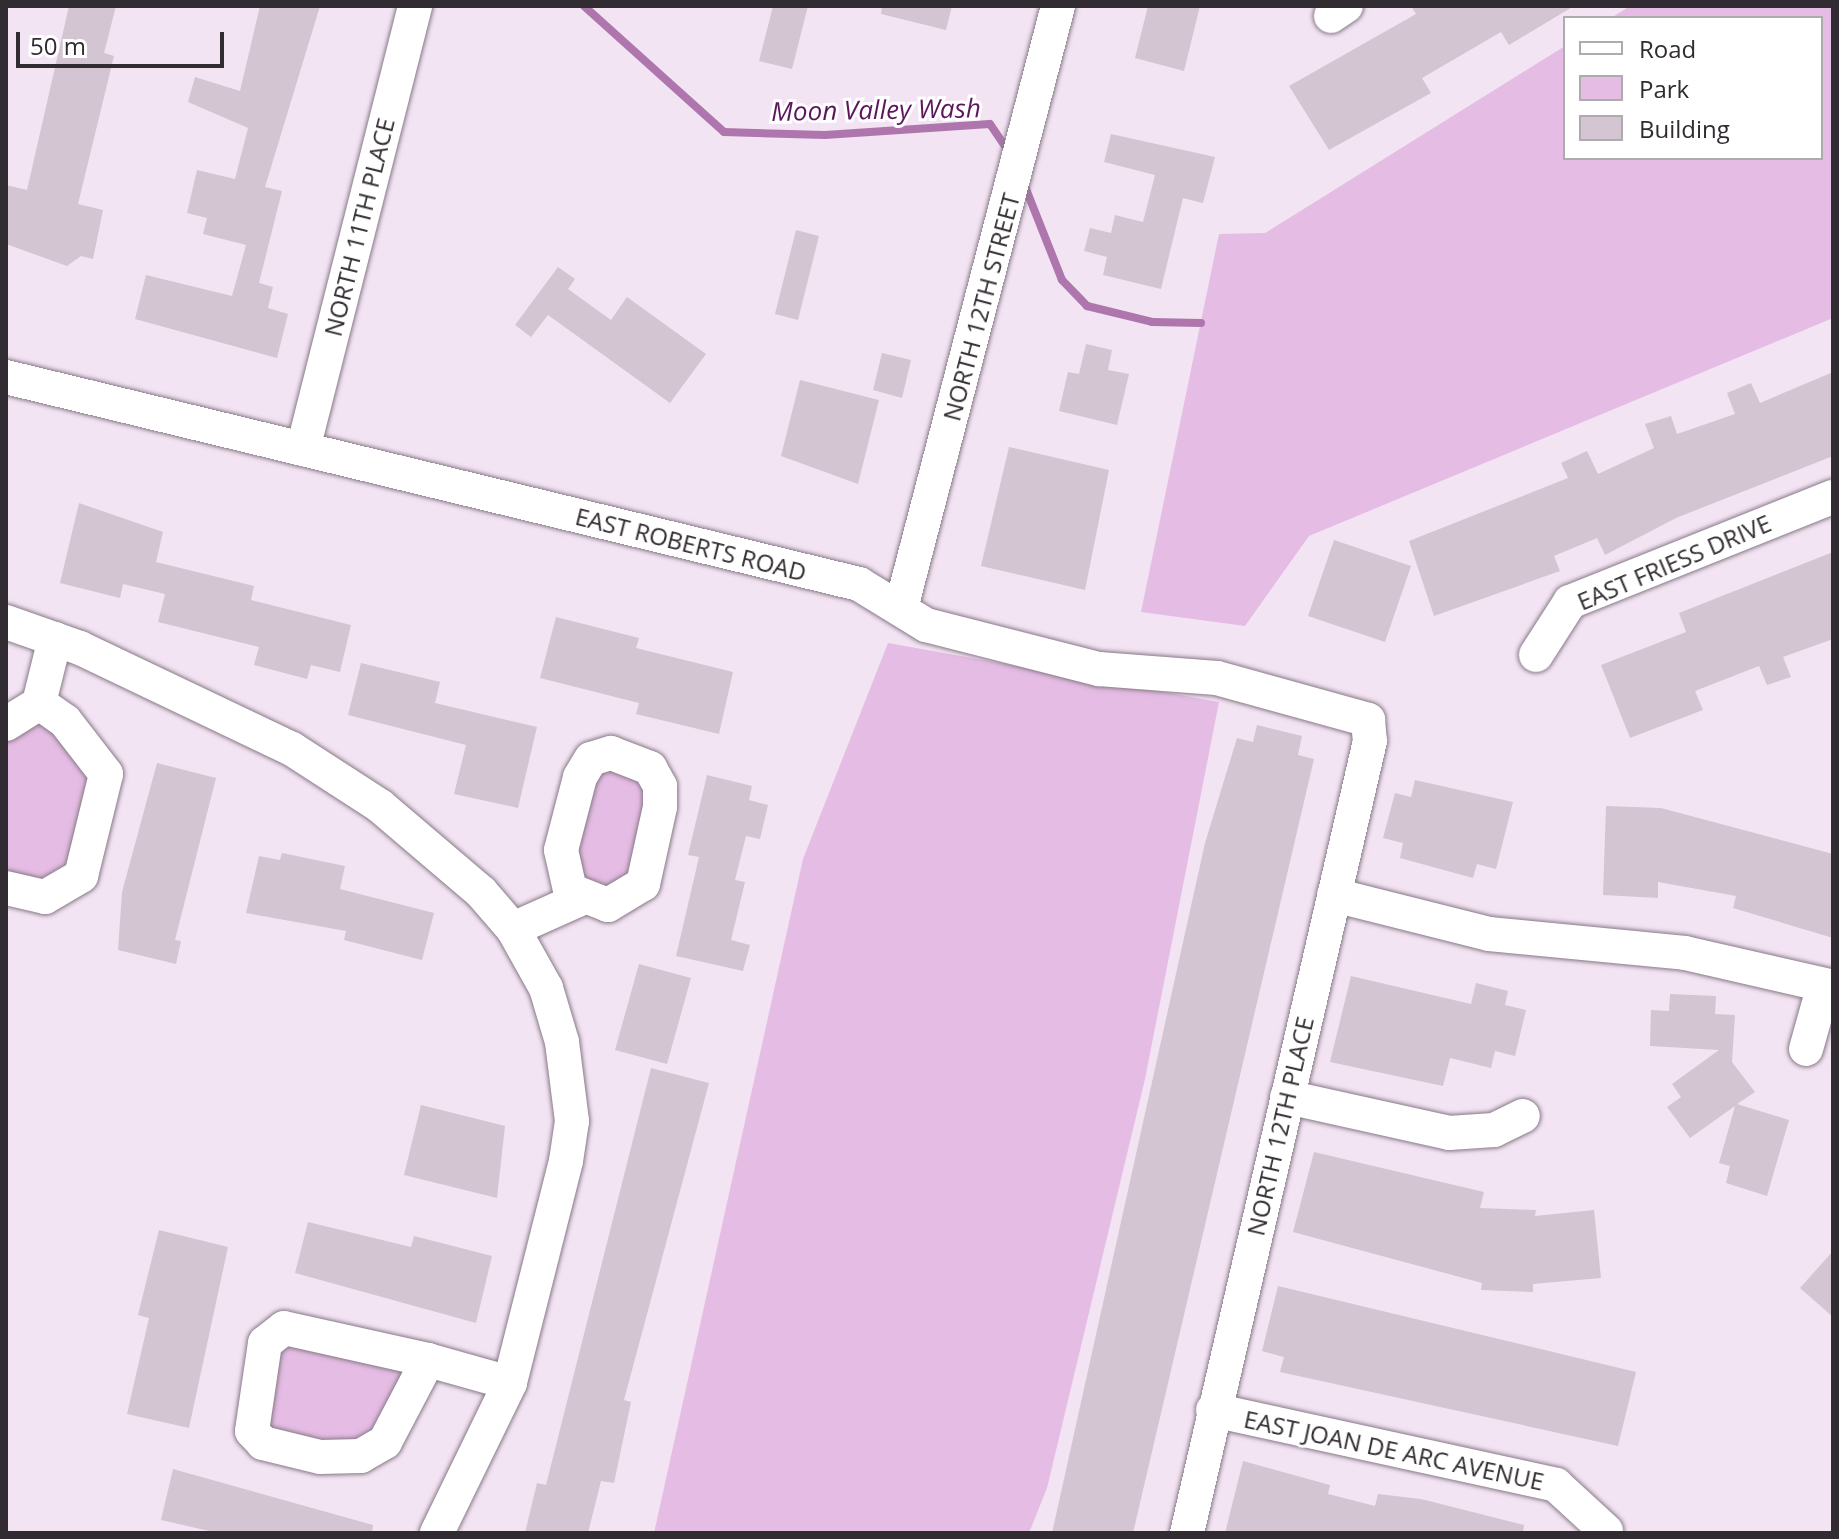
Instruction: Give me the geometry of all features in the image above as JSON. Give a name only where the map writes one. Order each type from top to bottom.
[{"type":"street","name":"NORTH 11TH PLACE","points":[[303,449],[415,6]]},
{"type":"street","name":"NORTH 12TH STREET","points":[[901,608],[1058,6]]},
{"type":"street","name":"EAST ROBERTS ROAD","points":[[6,377],[859,584],[926,625],[1099,669],[1217,678],[1368,720]]},
{"type":"street","name":"EAST FRIESS DRIVE","points":[[1536,655],[1570,602],[1833,497]]},
{"type":"street","points":[[6,622],[55,639],[292,749],[380,806],[513,929],[550,1001],[572,1121],[510,1383],[437,1533]]},
{"type":"street","points":[[6,724],[39,703],[55,639]]},
{"type":"street","points":[[6,888],[45,897],[81,876],[106,774],[65,721],[39,703]]},
{"type":"street","name":"NORTH 12TH PLACE","points":[[1187,1533],[1370,741],[1368,720]]},
{"type":"street","points":[[1334,895],[1489,934],[1685,953],[1828,986],[1806,1049]]},
{"type":"street","points":[[513,929],[580,899]]},
{"type":"street","points":[[1287,1097],[1449,1133],[1494,1130],[1523,1116]]},
{"type":"street","points":[[428,1360],[385,1442],[361,1456],[320,1457],[263,1443],[252,1431],[265,1343],[284,1328],[428,1360],[510,1383]]},
{"type":"street","name":"EAST JOAN DE ARC AVENUE","points":[[1213,1410],[1556,1485],[1606,1531]]},
{"type":"green space","points":[[1630,6],[1833,6],[1833,318],[1309,536],[1245,626],[1141,612],[1219,234],[1265,233],[1563,47],[1563,160],[1823,160],[1823,16],[1614,16]]},
{"type":"green space","points":[[888,643],[1219,702],[1145,1079],[1047,1488],[1029,1533],[654,1533],[803,859]]},
{"type":"green space","points":[[39,703],[106,774],[81,876],[6,888],[6,724]]},
{"type":"green space","points":[[591,759],[650,768],[643,884],[580,899],[572,796]]},
{"type":"green space","points":[[265,1343],[428,1360],[385,1442],[263,1443]]},
{"type":"building","points":[[69,6],[116,6],[104,53],[114,56],[78,204],[103,210],[93,259],[81,256],[67,266],[6,244],[6,185],[27,190]]},
{"type":"building","points":[[260,6],[320,6],[265,187],[282,191],[259,283],[273,287],[268,308],[288,314],[277,358],[135,319],[146,275],[232,296],[246,245],[203,234],[207,218],[187,213],[197,170],[235,179],[248,128],[188,102],[195,77],[240,91]]},
{"type":"building","points":[[773,6],[808,6],[792,69],[759,61]]},
{"type":"building","points":[[882,6],[952,6],[946,30],[881,14]]},
{"type":"building","points":[[1148,6],[1200,6],[1184,71],[1135,58]]},
{"type":"building","points":[[1411,6],[1574,6],[1509,45],[1501,32],[1422,78],[1431,93],[1329,150],[1289,86],[1416,14]]},
{"type":"building","points":[[1111,134],[1215,157],[1203,203],[1183,198],[1161,289],[1103,275],[1107,257],[1084,251],[1090,228],[1111,233],[1115,215],[1143,222],[1155,175],[1104,162]]},
{"type":"building","points":[[796,230],[819,236],[798,320],[775,314]]},
{"type":"building","points":[[558,267],[575,279],[568,289],[611,320],[627,297],[706,354],[670,403],[548,315],[531,337],[515,325]]},
{"type":"building","points":[[1086,344],[1112,350],[1108,370],[1129,374],[1117,425],[1059,411],[1068,372],[1079,374]]},
{"type":"building","points":[[882,353],[911,360],[902,398],[873,390]]},
{"type":"building","points":[[1833,372],[1833,456],[1676,518],[1605,555],[1597,538],[1554,556],[1560,571],[1434,616],[1409,541],[1568,478],[1561,463],[1587,451],[1598,474],[1654,448],[1645,424],[1671,416],[1677,434],[1735,414],[1727,393],[1751,383],[1760,403]]},
{"type":"building","points":[[800,380],[879,400],[858,484],[781,456]]},
{"type":"building","points":[[1009,447],[1109,470],[1085,590],[981,566]]},
{"type":"building","points":[[79,503],[163,532],[156,562],[254,586],[251,600],[351,625],[340,672],[311,665],[307,679],[254,665],[259,647],[158,622],[165,594],[123,584],[120,598],[60,583]]},
{"type":"building","points":[[1334,540],[1411,566],[1385,642],[1308,616]]},
{"type":"building","points":[[1833,552],[1833,639],[1783,657],[1791,677],[1767,685],[1759,666],[1695,691],[1703,710],[1630,738],[1601,665],[1686,632],[1679,613]]},
{"type":"building","points":[[556,617],[639,638],[636,648],[733,672],[719,734],[636,714],[639,703],[540,678]]},
{"type":"building","points":[[361,663],[440,682],[435,703],[537,727],[518,808],[454,794],[466,745],[348,715]]},
{"type":"building","points":[[1257,725],[1302,736],[1298,755],[1314,759],[1133,1533],[1052,1533],[1205,843],[1237,738],[1253,742]]},
{"type":"building","points":[[157,763],[216,778],[175,940],[181,941],[176,964],[118,950],[122,892]]},
{"type":"building","points":[[707,775],[752,786],[749,800],[768,805],[760,839],[746,836],[735,880],[745,882],[731,940],[750,945],[743,971],[676,956],[699,857],[688,855]]},
{"type":"building","points":[[1415,780],[1513,802],[1496,869],[1477,864],[1473,878],[1400,858],[1403,843],[1383,838],[1395,793],[1411,797]]},
{"type":"building","points":[[1606,806],[1661,808],[1833,854],[1833,938],[1733,908],[1736,896],[1658,882],[1658,898],[1603,895]]},
{"type":"building","points":[[282,853],[345,866],[340,889],[434,913],[422,960],[344,940],[346,931],[246,913],[259,856],[280,860]]},
{"type":"building","points":[[639,964],[691,978],[667,1064],[615,1050]]},
{"type":"building","points":[[1351,976],[1471,1004],[1476,983],[1508,991],[1505,1005],[1526,1010],[1515,1056],[1495,1051],[1491,1068],[1450,1058],[1443,1086],[1330,1062]]},
{"type":"building","points":[[1670,994],[1716,996],[1715,1014],[1735,1015],[1732,1062],[1755,1092],[1737,1104],[1789,1120],[1767,1196],[1726,1183],[1730,1166],[1719,1163],[1735,1106],[1690,1138],[1667,1107],[1681,1097],[1672,1084],[1719,1050],[1650,1046],[1651,1010],[1669,1011]]},
{"type":"building","points":[[651,1068],[709,1083],[624,1400],[631,1402],[614,1483],[601,1481],[588,1533],[525,1533],[537,1483],[546,1485]]},
{"type":"building","points":[[421,1105],[505,1126],[497,1198],[404,1175]]},
{"type":"building","points":[[1314,1152],[1484,1192],[1480,1208],[1536,1210],[1535,1216],[1594,1210],[1601,1278],[1533,1284],[1533,1292],[1481,1290],[1482,1283],[1293,1232]]},
{"type":"building","points":[[308,1222],[411,1247],[414,1236],[492,1256],[476,1323],[295,1273]]},
{"type":"building","points":[[159,1230],[228,1247],[189,1428],[127,1414],[149,1318],[138,1315]]},
{"type":"building","points":[[1833,1251],[1833,1317],[1800,1288]]},
{"type":"building","points":[[1278,1286],[1636,1372],[1618,1446],[1280,1372],[1284,1357],[1262,1351]]},
{"type":"building","points":[[1243,1461],[1330,1485],[1328,1494],[1375,1506],[1378,1494],[1421,1499],[1524,1525],[1523,1533],[1225,1533]]},
{"type":"building","points":[[173,1469],[373,1525],[372,1533],[218,1533],[161,1520]]},
{"type":"waterway","name":"Moon Valley Wash","points":[[584,6],[724,132],[825,135],[990,124],[1010,154]]},
{"type":"waterway","name":"Moon Valley Wash","points":[[1024,184],[1062,280],[1087,306],[1152,322],[1201,323]]}]
